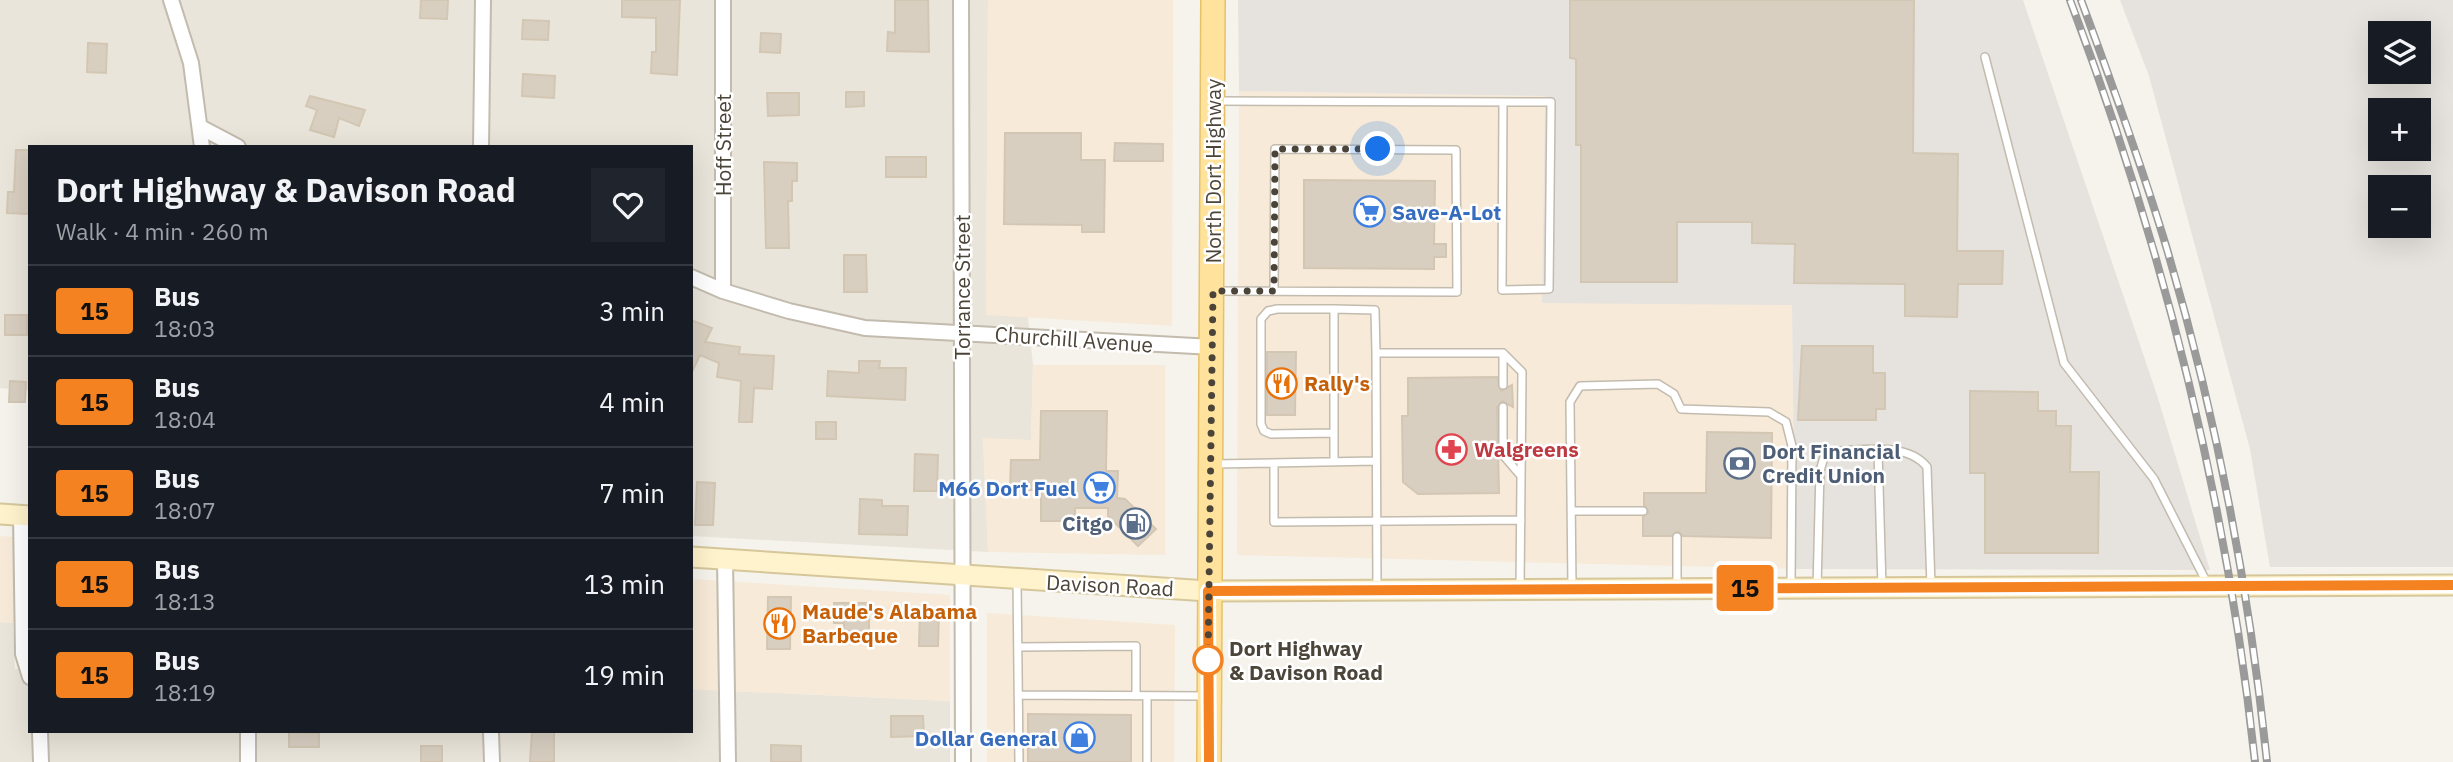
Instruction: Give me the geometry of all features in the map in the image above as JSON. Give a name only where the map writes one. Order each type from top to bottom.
[{"type":"main road","name":"North Dort Highway","points":[[1209,762],[1213,0]]},
{"type":"main road","points":[[0,514],[25,515]]},
{"type":"main road","name":"Davison Road","points":[[693,557],[1208,591],[2453,584]]},
{"type":"street","points":[[171,0],[191,63],[202,128],[202,145]]},
{"type":"street","points":[[481,145],[483,0]]},
{"type":"street","name":"Hoff Street","points":[[723,0],[723,291]]},
{"type":"street","name":"Torrance Street","points":[[961,0],[963,762]]},
{"type":"street","points":[[202,128],[234,145]]},
{"type":"street","name":"Churchill Avenue","points":[[693,278],[723,291],[789,311],[865,328],[962,331],[1213,347]]},
{"type":"street","points":[[25,515],[23,653],[28,670]]},
{"type":"street","points":[[726,559],[728,762]]},
{"type":"street","points":[[40,733],[41,762]]},
{"type":"street","points":[[248,733],[248,762]]},
{"type":"street","points":[[491,733],[492,762]]},
{"type":"lane","points":[[1985,57],[2064,363],[2154,479],[2208,586]]},
{"type":"lane","points":[[1213,102],[1503,102],[1551,102],[1549,289],[1502,290],[1503,102]]},
{"type":"lane","points":[[1213,291],[1457,292],[1456,150],[1275,149],[1274,291]]},
{"type":"lane","points":[[1334,433],[1271,434],[1264,430],[1261,424],[1261,319],[1268,312],[1277,309],[1375,310],[1377,590]]},
{"type":"lane","points":[[1334,309],[1334,462]]},
{"type":"lane","points":[[1376,353],[1503,353],[1522,372],[1520,589]]},
{"type":"lane","points":[[1503,353],[1503,385]]},
{"type":"lane","points":[[1572,589],[1570,402],[1580,386],[1658,384],[1674,394],[1681,409],[1769,412],[1786,422],[1792,446],[1791,588]]},
{"type":"lane","points":[[1503,407],[1503,455],[1521,477]]},
{"type":"lane","points":[[1817,588],[1820,471],[1824,457],[1831,451],[1905,451],[1919,456],[1927,467],[1931,587]]},
{"type":"lane","points":[[1878,451],[1882,587]]},
{"type":"lane","points":[[1210,464],[1376,461]]},
{"type":"lane","points":[[1274,463],[1274,522],[1521,520]]},
{"type":"lane","points":[[1573,511],[1643,511]]},
{"type":"lane","points":[[1676,537],[1677,588]]},
{"type":"lane","points":[[1017,580],[1019,762]]},
{"type":"lane","points":[[1017,647],[1136,646],[1136,696]]},
{"type":"lane","points":[[1018,695],[1208,696]]},
{"type":"lane","points":[[1147,696],[1147,762]]},
{"type":"shaded area","points":[[0,0],[988,0],[986,314],[1028,317],[1033,365],[1031,440],[983,439],[988,552],[693,536],[693,145],[28,145],[28,391],[0,388]]},
{"type":"shaded area","points":[[988,0],[1173,0],[1172,326],[986,315]]},
{"type":"shaded area","points":[[1238,0],[2023,0],[2157,395],[2210,570],[1795,569],[1792,305],[1542,303],[1545,96],[1239,91]]},
{"type":"shaded area","points":[[2120,0],[2453,0],[2453,567],[2270,567],[2250,449],[2149,76]]},
{"type":"shaded area","points":[[1239,91],[1545,96],[1542,302],[1792,305],[1795,569],[1237,555]]},
{"type":"shaded area","points":[[1033,365],[1165,365],[1165,555],[988,552],[983,438],[1031,440]]},
{"type":"shaded area","points":[[0,536],[13,537],[13,623],[0,622]]},
{"type":"shaded area","points":[[693,579],[950,595],[950,701],[693,689]]},
{"type":"shaded area","points":[[987,613],[1175,625],[1174,762],[987,762]]},
{"type":"shaded area","points":[[0,622],[13,623],[15,669],[28,668],[28,733],[693,733],[693,689],[950,701],[950,762],[0,762]]},
{"type":"building","points":[[421,0],[448,0],[447,19],[420,18]]},
{"type":"building","points":[[622,0],[680,0],[677,75],[651,73],[652,52],[656,52],[656,18],[622,17]]},
{"type":"building","points":[[895,0],[928,0],[929,52],[887,51],[888,32],[895,33]]},
{"type":"building","points":[[1570,0],[1914,0],[1913,153],[1958,154],[1957,251],[2003,251],[2002,284],[1958,284],[1957,317],[1905,316],[1905,284],[1794,283],[1795,244],[1752,243],[1752,222],[1677,222],[1677,282],[1581,282],[1581,145],[1576,145],[1576,59],[1570,58]]},
{"type":"building","points":[[523,20],[549,21],[548,40],[522,39]]},
{"type":"building","points":[[761,33],[781,34],[780,53],[760,52]]},
{"type":"building","points":[[88,43],[107,44],[106,73],[87,72]]},
{"type":"building","points":[[523,74],[555,76],[554,98],[522,96]]},
{"type":"building","points":[[846,92],[864,92],[864,106],[846,107]]},
{"type":"building","points":[[767,93],[799,93],[799,115],[768,116]]},
{"type":"building","points":[[310,96],[365,110],[359,126],[339,118],[334,137],[310,130],[317,110],[306,106]]},
{"type":"building","points":[[1005,133],[1081,133],[1081,160],[1105,160],[1104,232],[1082,232],[1082,225],[1004,224]]},
{"type":"building","points":[[1115,143],[1163,144],[1163,161],[1114,161]]},
{"type":"building","points":[[16,150],[28,150],[28,214],[7,213],[8,192],[14,192]]},
{"type":"building","points":[[886,157],[926,157],[926,177],[886,177]]},
{"type":"building","points":[[764,162],[797,163],[797,181],[792,181],[792,201],[788,201],[789,248],[766,248]]},
{"type":"building","name":"Save-A-Lot","points":[[1304,180],[1435,181],[1434,244],[1446,244],[1446,257],[1434,257],[1434,269],[1304,268]]},
{"type":"building","points":[[844,255],[866,255],[867,292],[844,292]]},
{"type":"building","points":[[5,315],[27,315],[27,335],[5,335]]},
{"type":"building","points":[[693,321],[712,328],[705,342],[740,347],[739,354],[774,356],[772,389],[754,388],[752,422],[739,422],[741,381],[717,377],[719,363],[700,355],[693,370]]},
{"type":"building","points":[[1802,346],[1873,346],[1873,373],[1885,373],[1885,409],[1876,409],[1876,420],[1798,420]]},
{"type":"building","name":"Rally's","points":[[1267,352],[1296,352],[1295,415],[1267,415]]},
{"type":"building","points":[[859,361],[880,361],[879,368],[906,368],[905,400],[827,396],[828,371],[859,373]]},
{"type":"building","name":"Walgreens","points":[[1497,377],[1501,391],[1512,385],[1513,407],[1502,401],[1497,407],[1499,493],[1418,494],[1403,482],[1402,416],[1408,416],[1408,378]]},
{"type":"building","points":[[10,381],[26,382],[25,402],[9,402]]},
{"type":"building","points":[[1970,391],[2038,392],[2038,411],[2056,411],[2056,426],[2071,426],[2070,472],[2099,472],[2098,553],[1985,553],[1985,473],[1970,473]]},
{"type":"building","points":[[1041,411],[1107,411],[1106,471],[1118,471],[1117,498],[1125,499],[1156,529],[1138,546],[1108,516],[1108,508],[1075,508],[1075,521],[1041,521],[1041,490],[1010,490],[1011,460],[1040,460]]},
{"type":"building","points":[[816,422],[836,422],[836,439],[816,439]]},
{"type":"building","name":"Dort Financial Credit Union","points":[[1707,432],[1772,433],[1771,538],[1683,536],[1678,531],[1671,536],[1643,536],[1643,517],[1649,512],[1644,505],[1644,493],[1706,493]]},
{"type":"building","points":[[915,454],[938,455],[937,491],[914,491]]},
{"type":"building","points":[[697,482],[715,483],[713,525],[695,525]]},
{"type":"building","points":[[860,499],[882,500],[882,506],[908,506],[907,535],[859,534]]},
{"type":"building","name":"Maude's Alabama Barbeque","points":[[768,597],[791,597],[790,649],[767,649]]},
{"type":"building","points":[[834,603],[869,603],[869,631],[844,631],[844,623],[834,623]]},
{"type":"building","points":[[920,610],[939,610],[938,646],[919,646]]},
{"type":"building","name":"Dollar General","points":[[1028,714],[1131,715],[1131,762],[1028,762]]},
{"type":"building","points":[[891,716],[923,716],[924,736],[891,737]]},
{"type":"building","points":[[289,733],[319,733],[319,747],[289,747]]},
{"type":"building","points":[[532,733],[554,733],[554,762],[530,762]]},
{"type":"building","points":[[771,745],[801,746],[801,762],[771,762]]},
{"type":"building","points":[[421,746],[442,746],[442,762],[421,762]]},
{"type":"railway","points":[[2070,0],[2134,186],[2187,375],[2227,567],[2255,762]]},
{"type":"railway","points":[[2081,0],[2156,215],[2200,373],[2240,567],[2267,762]]},
{"type":"bus line","name":"15","points":[[1209,762],[1208,591],[2453,585]]},
{"type":"place","name":"Save-A-Lot","points":[[1369,212]]},
{"type":"place","name":"Rally's","points":[[1281,383]]},
{"type":"place","name":"Walgreens","points":[[1451,449]]},
{"type":"place","name":"Dort Financial Credit Union","points":[[1739,463]]},
{"type":"place","name":"M66 Dort Fuel","points":[[1099,488]]},
{"type":"place","name":"Citgo","points":[[1136,523]]},
{"type":"place","name":"Maude's Alabama Barbeque","points":[[779,623]]},
{"type":"place","name":"Dort Highway & Davison Road","points":[[1208,660]]},
{"type":"place","name":"Dollar General","points":[[1080,738]]},
{"type":"route","points":[[1208,660],[1213,291],[1274,291],[1275,149],[1378,149]]}]
